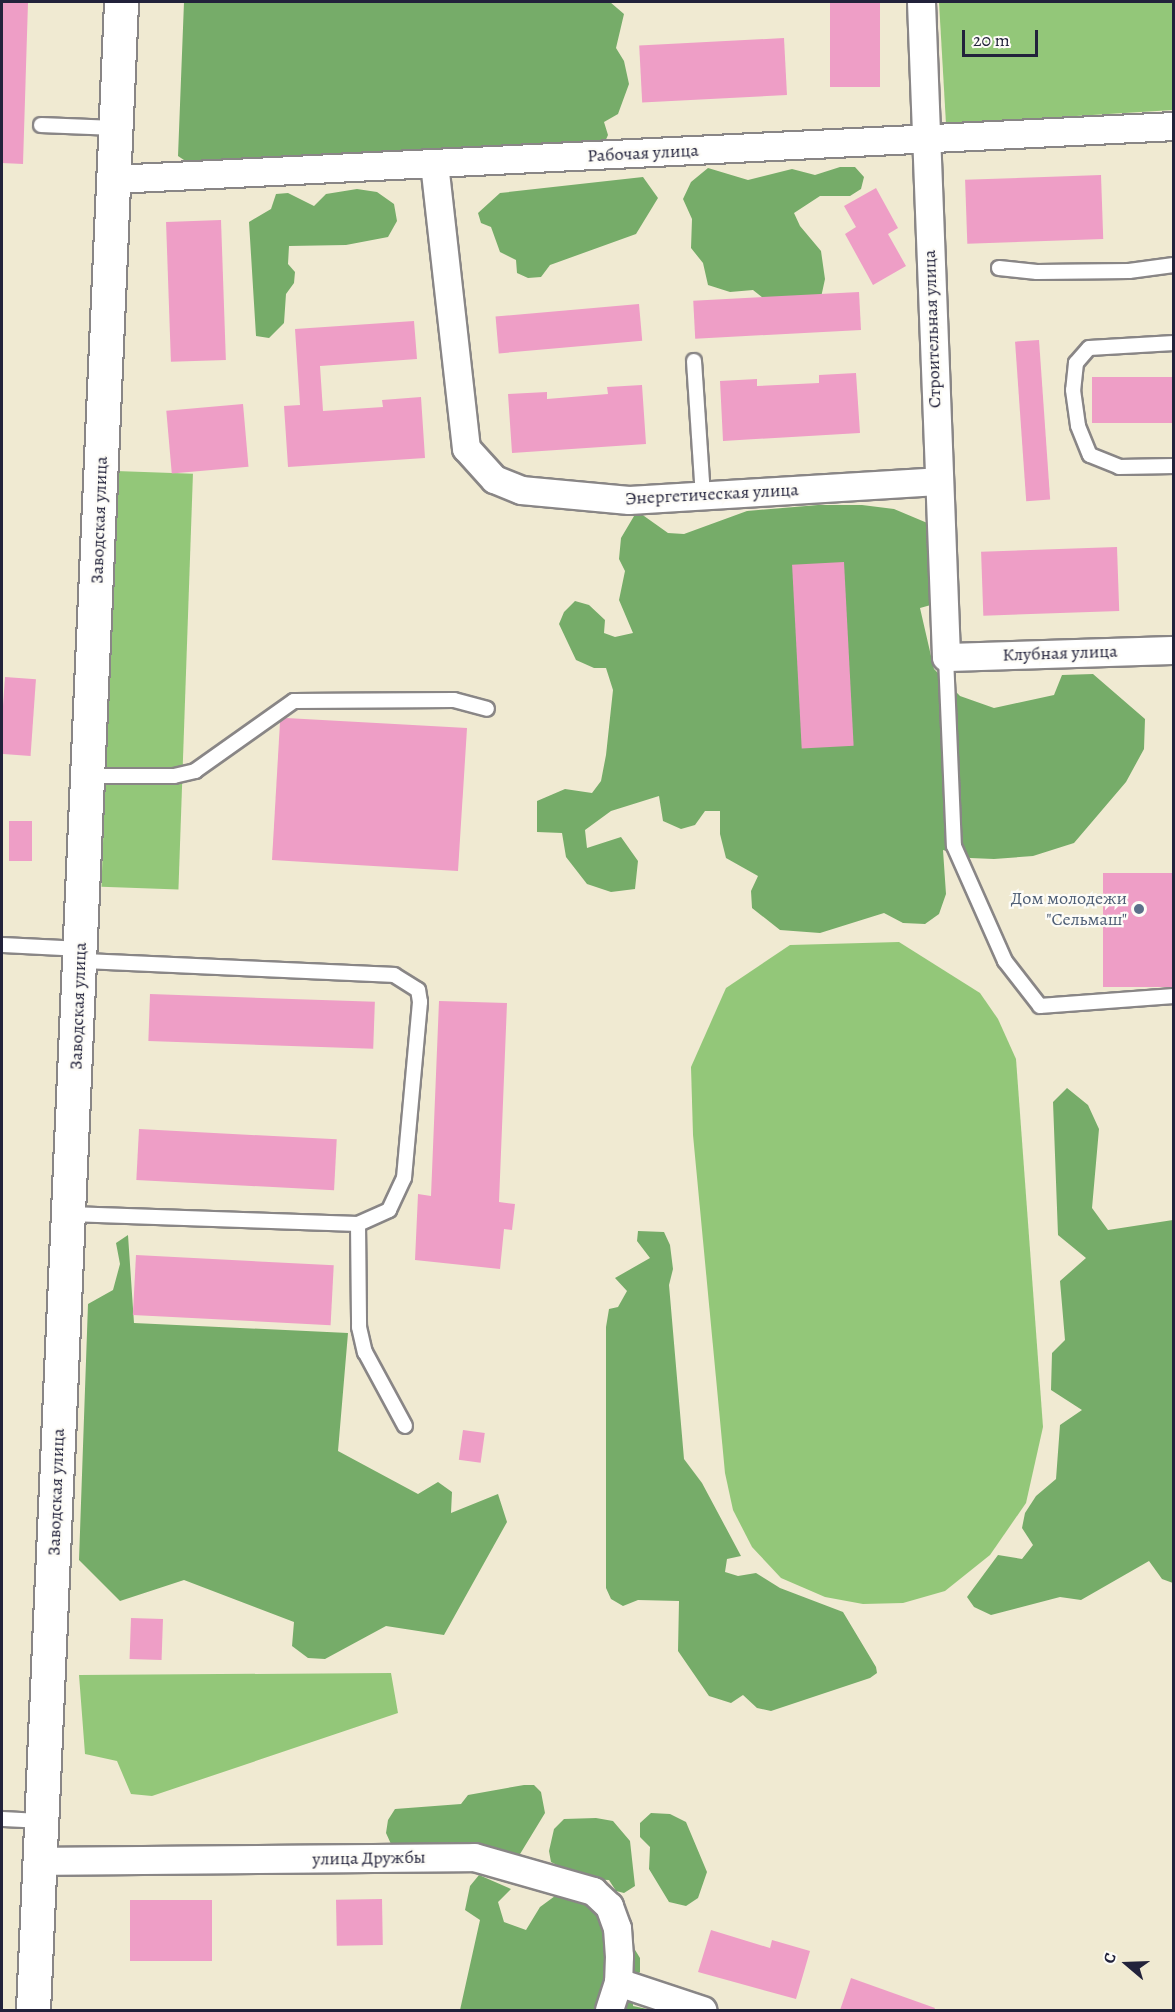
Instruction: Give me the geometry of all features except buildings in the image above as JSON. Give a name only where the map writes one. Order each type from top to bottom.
[{"type":"street","name":"Заводская улица","points":[[33,2010],[120,2]]},
{"type":"street","name":"Строительная улица","points":[[921,2],[937,481],[946,657]]},
{"type":"street","name":"Рабочая улица","points":[[113,179],[1173,126]]},
{"type":"street","name":"Энергетическая улица","points":[[434,163],[466,448],[494,479],[521,490],[629,500],[937,481]]},
{"type":"street","name":"Клубная улица","points":[[946,657],[1173,650]]},
{"type":"street","name":"улица Дружбы","points":[[41,1861],[474,1857],[593,1892],[609,1906],[617,1928],[618,1982],[609,2010]]},
{"type":"street","points":[[618,1982],[702,2010]]},
{"type":"lane","points":[[40,125],[115,128]]},
{"type":"lane","points":[[999,268],[1036,272],[1094,272],[1173,265]]},
{"type":"lane","points":[[1173,343],[1089,348],[1076,363],[1073,390],[1078,426],[1090,455],[1119,467],[1173,466]]},
{"type":"lane","points":[[694,361],[703,496]]},
{"type":"lane","points":[[946,657],[954,846],[1005,962],[1040,1006],[1173,996]]},
{"type":"lane","points":[[88,776],[174,777],[195,771],[294,701],[454,700],[487,709]]},
{"type":"lane","points":[[2,945],[80,955],[394,975],[418,990],[420,1002],[404,1178],[389,1210],[358,1224],[69,1214]]},
{"type":"lane","points":[[358,1224],[359,1327],[365,1352],[405,1426]]},
{"type":"lane","points":[[2,1819],[42,1821]]},
{"type":"green space","points":[[184,2],[610,2],[624,14],[616,48],[624,61],[629,84],[618,114],[604,122],[608,135],[604,144],[193,166],[178,156]]},
{"type":"green space","points":[[939,2],[1173,2],[1173,110],[946,124]]},
{"type":"green space","points":[[840,167],[855,167],[864,177],[861,189],[850,196],[820,196],[794,213],[800,226],[821,251],[825,279],[820,302],[778,310],[753,290],[730,292],[708,285],[703,263],[691,248],[692,219],[683,199],[691,182],[708,168],[748,180],[792,169],[815,175]]},
{"type":"green space","points":[[643,177],[658,198],[636,234],[550,265],[541,277],[528,278],[517,273],[516,260],[500,252],[491,227],[481,223],[478,213],[500,193]]},
{"type":"green space","points":[[357,189],[377,192],[394,204],[397,221],[388,237],[346,245],[289,246],[288,264],[295,272],[294,283],[286,294],[284,323],[269,338],[256,336],[249,222],[271,209],[276,194],[288,193],[314,206],[326,194]]},
{"type":"green space","points":[[116,471],[193,474],[178,889],[101,887]]},
{"type":"green space","points":[[818,505],[862,505],[894,509],[944,530],[938,603],[920,608],[934,669],[960,696],[994,708],[1054,695],[1062,675],[1093,674],[1145,719],[1144,749],[1126,782],[1074,843],[1033,856],[994,859],[970,858],[943,850],[946,894],[939,914],[925,924],[903,923],[884,913],[820,933],[780,930],[752,908],[751,891],[758,876],[726,858],[720,834],[720,811],[705,811],[695,825],[681,829],[663,821],[659,796],[611,811],[585,830],[587,848],[621,837],[638,861],[635,889],[611,892],[587,884],[566,857],[562,833],[537,832],[537,801],[565,789],[592,793],[601,781],[606,755],[613,690],[606,668],[594,668],[576,660],[559,624],[564,612],[575,601],[589,605],[605,620],[604,633],[615,637],[633,633],[619,600],[625,571],[619,559],[621,538],[637,511],[668,533],[684,534],[747,511]]},
{"type":"green space","points":[[899,942],[980,993],[998,1019],[1016,1059],[1043,1427],[1026,1503],[990,1555],[945,1591],[903,1603],[863,1604],[825,1597],[781,1578],[752,1547],[733,1510],[725,1473],[693,1135],[691,1067],[726,988],[790,945]]},
{"type":"green space","points":[[1067,1088],[1088,1105],[1099,1129],[1092,1208],[1108,1230],[1173,1220],[1173,1583],[1162,1579],[1149,1561],[1081,1600],[1060,1597],[991,1615],[974,1607],[967,1597],[998,1555],[1022,1559],[1033,1545],[1022,1528],[1025,1513],[1036,1496],[1056,1479],[1060,1425],[1082,1410],[1051,1390],[1052,1353],[1065,1340],[1060,1281],[1086,1258],[1058,1235],[1053,1102]]},
{"type":"green space","points":[[638,1231],[664,1232],[670,1245],[673,1269],[669,1285],[684,1459],[702,1483],[741,1556],[727,1559],[725,1572],[738,1576],[756,1573],[780,1588],[843,1612],[876,1667],[877,1673],[870,1678],[771,1711],[757,1708],[743,1695],[731,1703],[709,1696],[678,1651],[679,1601],[638,1600],[623,1606],[611,1599],[606,1588],[606,1327],[609,1309],[618,1307],[627,1291],[615,1278],[650,1258],[637,1241]]},
{"type":"green space","points":[[128,1235],[134,1323],[348,1333],[338,1451],[418,1494],[438,1482],[452,1492],[451,1513],[498,1494],[507,1522],[444,1635],[386,1626],[325,1659],[308,1658],[292,1646],[294,1622],[184,1580],[120,1601],[79,1560],[88,1304],[113,1290],[120,1264],[116,1243]]},
{"type":"green space","points":[[391,1673],[398,1713],[152,1796],[131,1794],[117,1761],[85,1754],[79,1675]]},
{"type":"green space","points":[[534,1785],[541,1792],[545,1813],[517,1859],[391,1844],[386,1833],[388,1820],[395,1809],[461,1804],[468,1795]]},
{"type":"green space","points":[[651,1813],[670,1814],[686,1822],[707,1872],[698,1898],[686,1906],[669,1902],[649,1869],[650,1847],[640,1837],[640,1823]]},
{"type":"green space","points":[[596,1818],[613,1821],[630,1841],[635,1886],[624,1893],[616,1891],[609,1880],[584,1879],[551,1862],[549,1851],[554,1829],[564,1819]]},
{"type":"green space","points":[[479,1875],[511,1889],[498,1902],[504,1922],[526,1930],[540,1907],[555,1896],[592,1903],[604,1934],[632,1945],[640,1958],[640,1972],[632,1981],[633,2006],[652,2010],[460,2010],[480,1920],[465,1910],[470,1886]]},
{"type":"place","name":"Дом молодежи \"Сельмаш\"","points":[[1139,909]]}]
